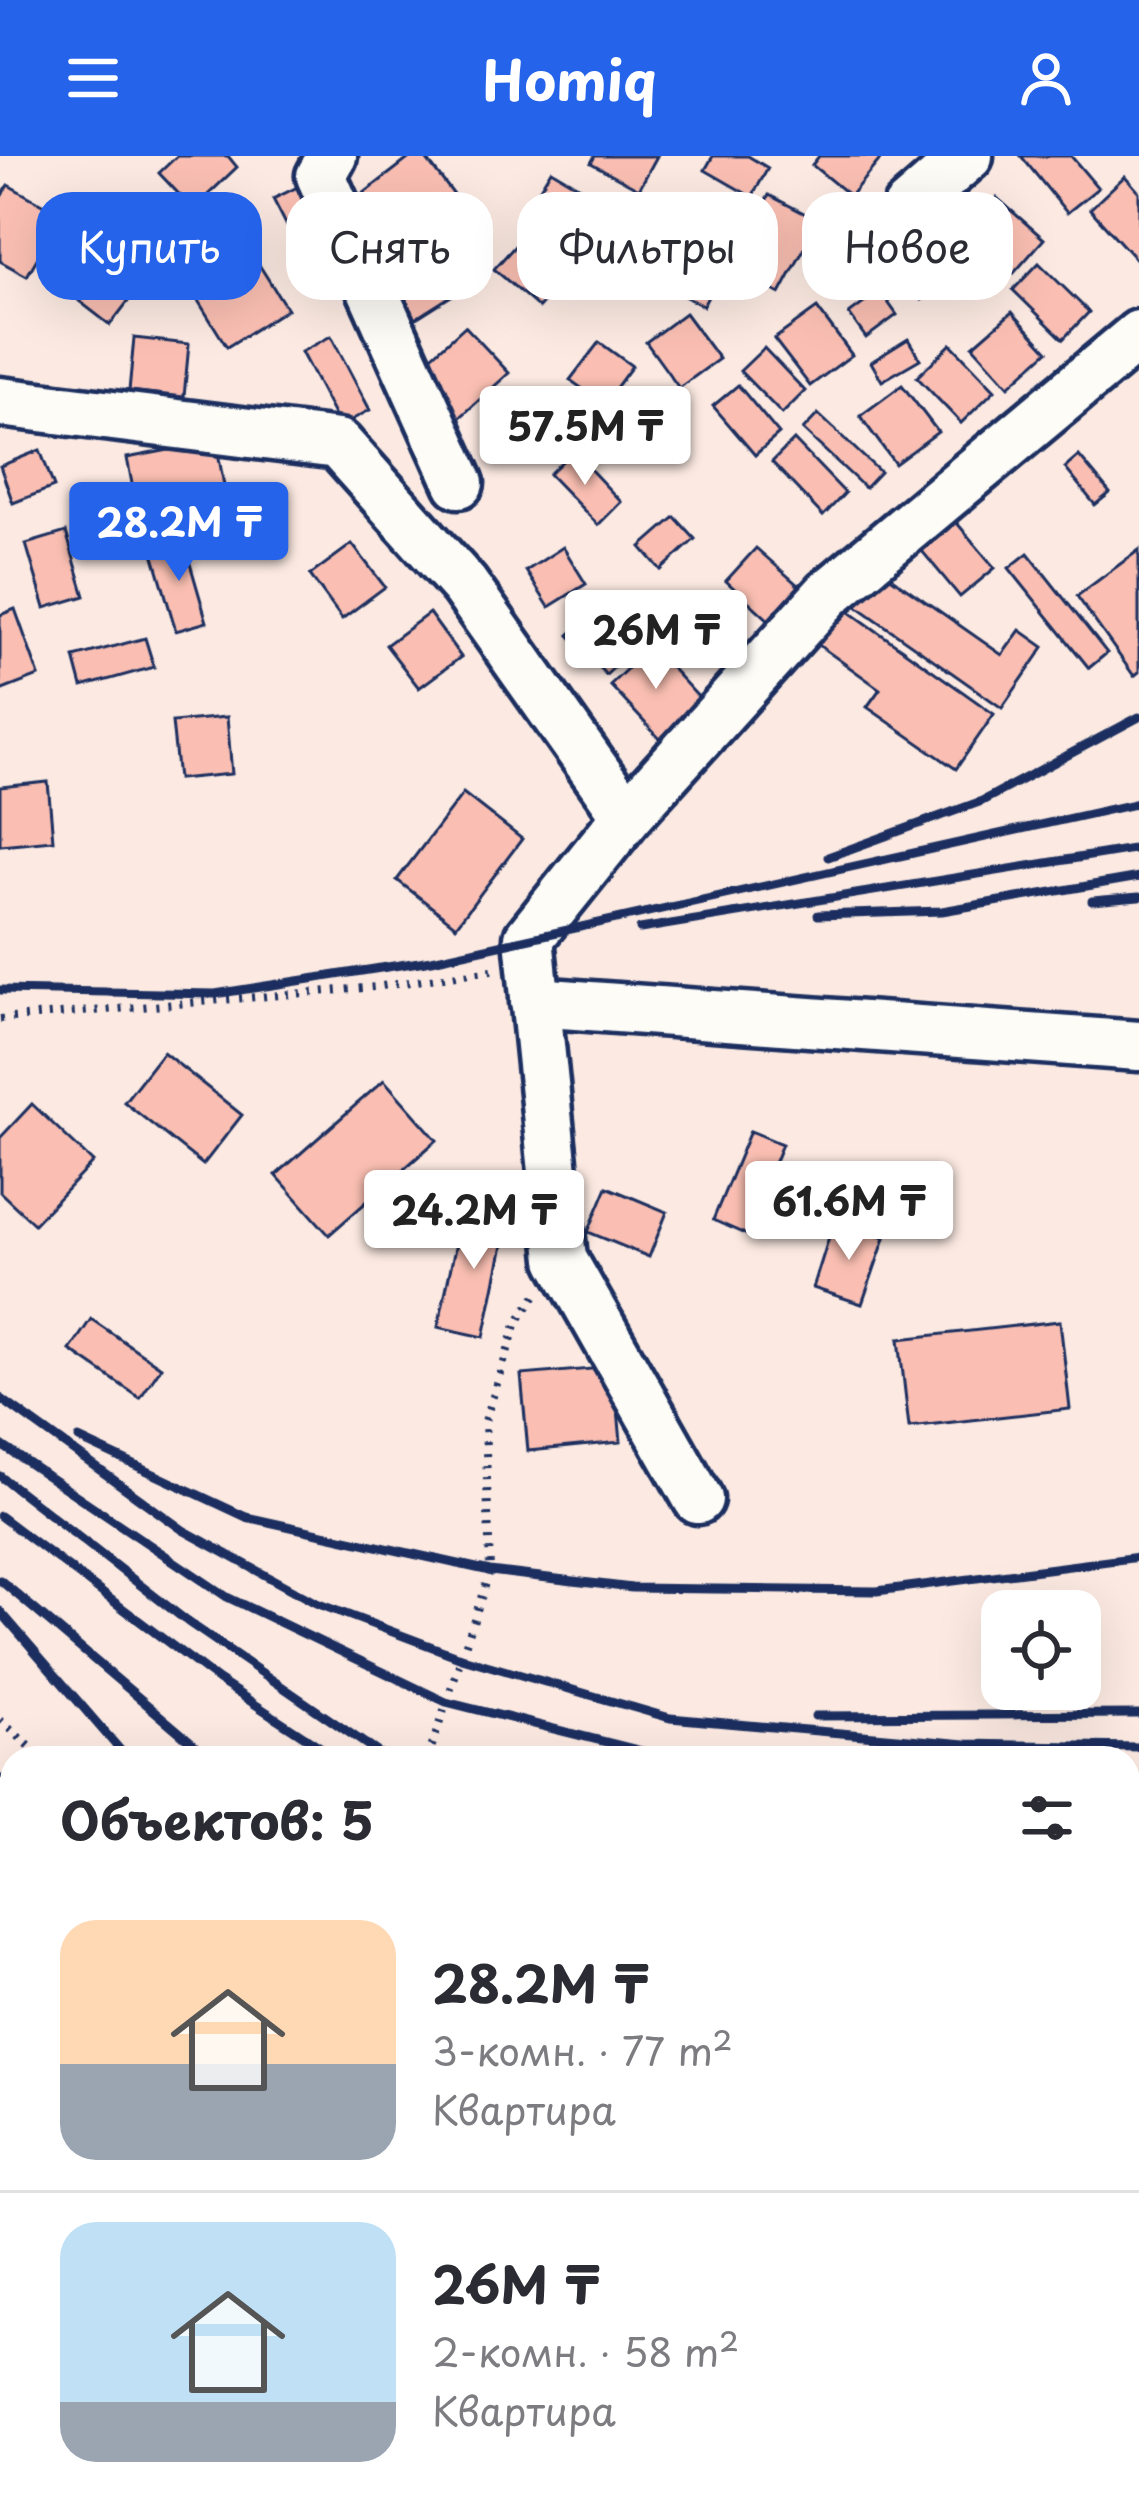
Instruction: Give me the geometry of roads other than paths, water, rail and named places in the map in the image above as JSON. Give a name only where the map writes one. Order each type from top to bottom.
[{"type":"street","points":[[332,156],[321,176],[467,478],[401,514]]},
{"type":"street","points":[[927,192],[968,156]]},
{"type":"street","points":[[698,1498],[562,1259],[529,938],[627,817],[828,594],[1139,335]]},
{"type":"street","points":[[0,402],[338,444],[464,585],[627,817]]},
{"type":"street","points":[[532,983],[1139,1046]]},
{"type":"railway","points":[[828,857],[982,801],[1139,717]]},
{"type":"railway","points":[[0,990],[215,994],[432,960],[1139,803]]},
{"type":"railway","points":[[640,929],[1139,848]]},
{"type":"railway","points":[[818,915],[942,911],[1139,877]]},
{"type":"railway","points":[[1092,901],[1139,897]]},
{"type":"railway","points":[[0,1398],[183,1530],[316,1603],[462,1658],[670,1718],[966,1744],[1081,1746]]},
{"type":"railway","points":[[79,1439],[246,1517],[490,1571],[632,1588],[877,1591],[1139,1557]]},
{"type":"railway","points":[[0,1444],[227,1597],[446,1702],[622,1746]]},
{"type":"railway","points":[[0,1476],[188,1622],[369,1746]]},
{"type":"railway","points":[[0,1516],[218,1680],[319,1746]]},
{"type":"railway","points":[[0,1580],[196,1746]]},
{"type":"railway","points":[[0,1611],[117,1746]]},
{"type":"railway","points":[[815,1716],[1139,1714]]}]
